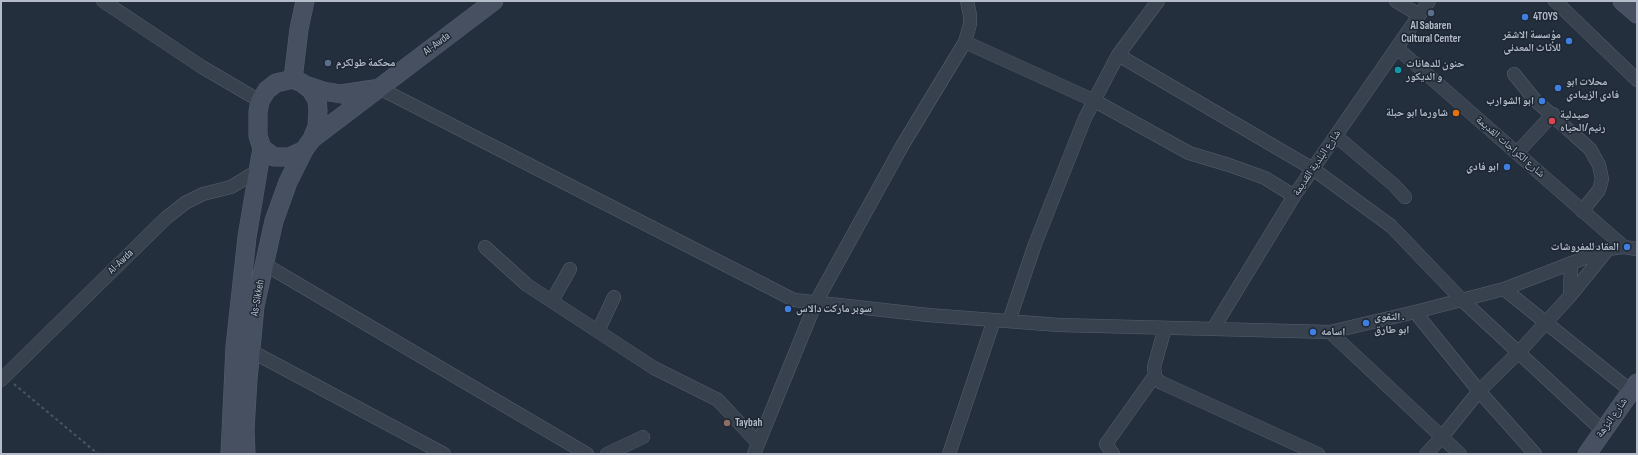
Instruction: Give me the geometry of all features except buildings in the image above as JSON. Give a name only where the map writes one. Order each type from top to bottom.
[{"type":"street","points":[[103,1],[202,67],[260,101]]},
{"type":"street","points":[[299,82],[299,29],[305,1]]},
{"type":"street","name":"Al-Awda","points":[[308,144],[494,1]]},
{"type":"street","points":[[756,449],[816,302],[902,146],[965,42],[970,24],[967,1]]},
{"type":"street","points":[[1008,321],[1038,236],[1085,118],[1118,55],[1158,1]]},
{"type":"street","points":[[1396,1],[1419,15]]},
{"type":"street","name":"شارع البلدية القديمة","points":[[1212,329],[1294,196],[1430,1]]},
{"type":"street","points":[[1555,1],[1637,80]]},
{"type":"street","points":[[1622,1],[1637,14]]},
{"type":"street","points":[[965,42],[1095,101],[1175,147],[1203,158],[1229,164],[1265,178],[1294,196]]},
{"type":"street","name":"شارع الكراجات القديمة","points":[[1397,48],[1582,211],[1630,248]]},
{"type":"street","points":[[1118,55],[1313,169],[1391,226],[1462,300],[1603,431]]},
{"type":"street","points":[[1514,74],[1535,100],[1553,114],[1590,149],[1599,165],[1602,179],[1599,190],[1582,211]]},
{"type":"street","points":[[299,82],[311,90],[317,100],[317,128],[308,144],[289,157],[274,157],[262,148],[258,136],[258,112],[260,101],[267,90],[276,83],[299,82],[323,91],[341,94],[379,88],[794,300],[928,315],[1059,325],[1330,332],[1504,289],[1608,249],[1630,248]]},
{"type":"street","points":[[1517,153],[1553,114]]},
{"type":"street","points":[[1336,136],[1394,185],[1405,197]]},
{"type":"street","name":"As-Sikkeh","points":[[246,454],[246,429],[255,306],[276,216],[288,182],[308,144]]},
{"type":"street","name":"As-Sikkeh","points":[[230,454],[235,347],[247,237],[262,148]]},
{"type":"street","name":"Al-Awda","points":[[3,378],[166,218],[185,203],[203,194],[230,187],[259,170]]},
{"type":"street","points":[[485,247],[527,285],[654,368],[718,400],[756,449]]},
{"type":"street","points":[[1426,454],[1442,437],[1479,391],[1519,352],[1570,296],[1608,249]]},
{"type":"street","points":[[1570,296],[1571,263]]},
{"type":"street","points":[[264,264],[587,454]]},
{"type":"street","points":[[552,301],[570,269]]},
{"type":"street","points":[[1504,289],[1545,322],[1634,387]]},
{"type":"street","points":[[598,331],[614,297]]},
{"type":"street","points":[[1415,312],[1479,391],[1535,454]]},
{"type":"street","points":[[949,454],[994,320]]},
{"type":"street","points":[[1165,328],[1154,367],[1155,375],[1162,383],[1318,454]]},
{"type":"street","points":[[1330,332],[1460,454]]},
{"type":"street","points":[[251,351],[444,454]]},
{"type":"street","points":[[1113,454],[1106,444],[1155,375]]},
{"type":"street","name":"شارع النزهة","points":[[1587,454],[1634,387]]},
{"type":"street","points":[[607,454],[643,438]]},
{"type":"path","points":[[3,378],[98,454]]},
{"type":"place","name":"Al Sabaren Cultural Center","points":[[1431,13]]},
{"type":"place","name":"4TOYS","points":[[1525,17]]},
{"type":"place","name":"مؤسسة الاشقر للأثاث المعدني","points":[[1569,41]]},
{"type":"place","name":"محكمة طولكرم","points":[[328,63]]},
{"type":"place","name":"حنون للدهانات و الديكور","points":[[1398,70]]},
{"type":"place","name":"محلات ابو فادي الزيبادي","points":[[1558,88]]},
{"type":"place","name":"ابو الشوارب","points":[[1542,101]]},
{"type":"place","name":"شاورما ابو حبلة","points":[[1456,113]]},
{"type":"place","name":"صيدلية رنيم/الحياه","points":[[1552,121]]},
{"type":"place","name":"ابو فادي","points":[[1507,167]]},
{"type":"place","name":"العقاد للمفروشات","points":[[1627,247]]},
{"type":"place","name":"سوبر ماركت دالاس","points":[[788,309]]},
{"type":"place","name":"التقوى . ابو طارق","points":[[1366,323]]},
{"type":"place","name":"اسامه","points":[[1313,332]]},
{"type":"place","name":"Taybah","points":[[727,423]]}]
